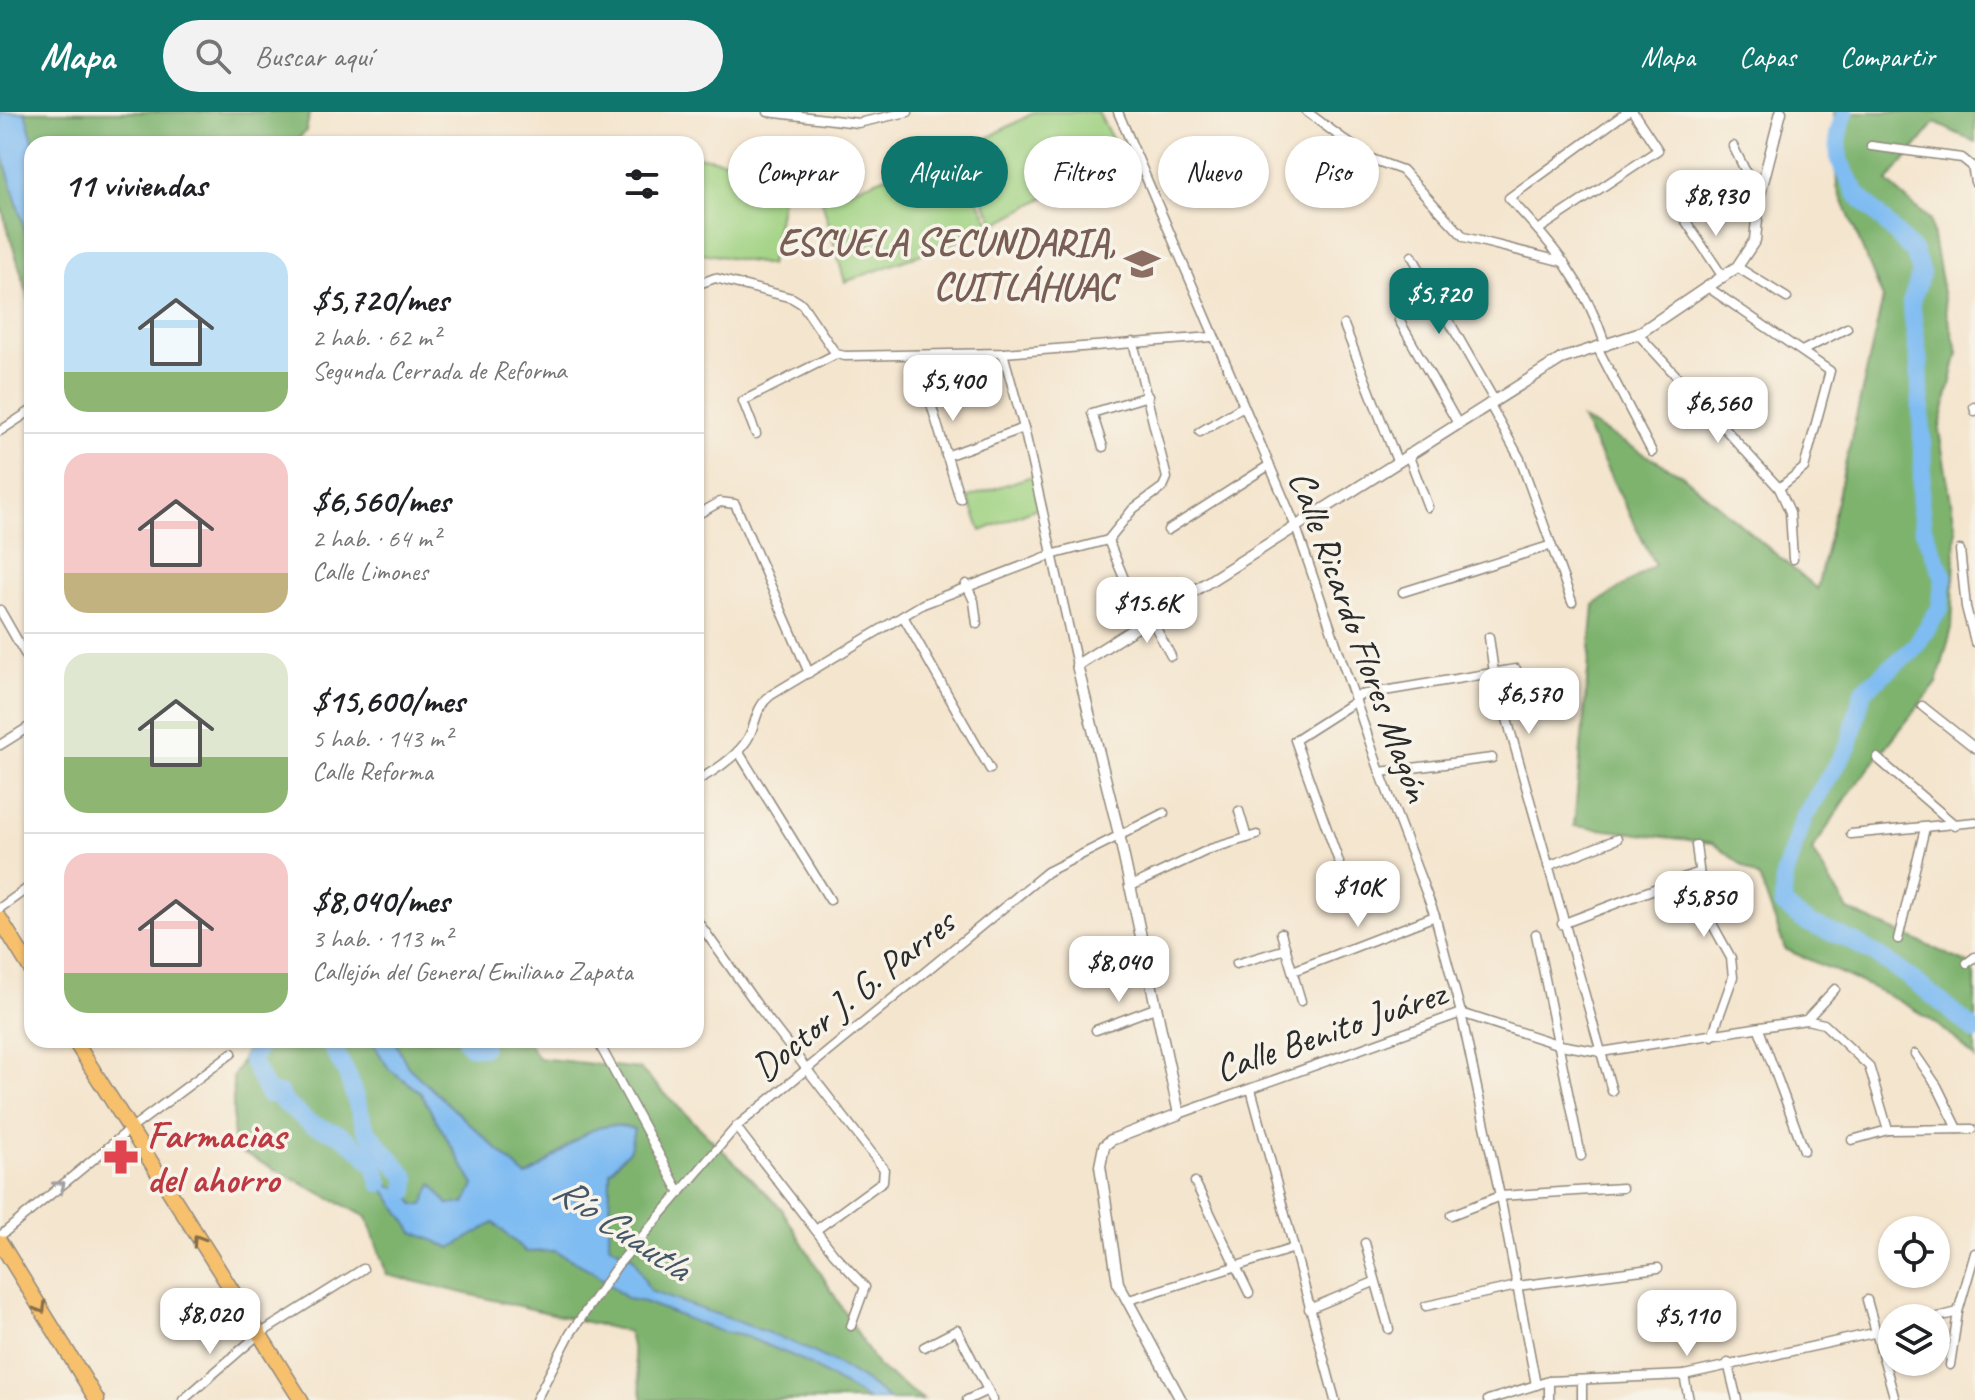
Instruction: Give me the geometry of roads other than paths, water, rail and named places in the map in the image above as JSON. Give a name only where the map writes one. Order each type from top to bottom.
[{"type":"main road","points":[[0,919],[24,958]]},
{"type":"main road","points":[[79,1048],[301,1400]]},
{"type":"main road","points":[[0,1239],[97,1400]]},
{"type":"street","points":[[768,112],[823,116],[858,123],[908,112]]},
{"type":"street","name":"Calle Ricardo Flores Magón","points":[[1118,112],[1296,527],[1380,772],[1435,916],[1461,1013],[1536,1385]]},
{"type":"street","points":[[1307,112],[1369,158],[1402,170],[1464,237],[1567,262]]},
{"type":"street","points":[[1627,112],[1509,198],[1567,262],[1597,319],[1601,347],[1652,452]]},
{"type":"street","points":[[1538,230],[1658,150],[1633,112]]},
{"type":"street","points":[[1077,665],[1561,359],[1638,334],[1737,267],[1755,240],[1759,198],[1781,112]]},
{"type":"street","points":[[1733,146],[1759,198]]},
{"type":"street","points":[[1871,146],[1962,158],[1972,166],[1975,182]]},
{"type":"street","points":[[1683,217],[1723,277]]},
{"type":"street","points":[[1412,256],[1520,459],[1549,546],[1572,602]]},
{"type":"street","points":[[1737,267],[1787,298]]},
{"type":"street","points":[[704,282],[715,278],[792,298],[802,304],[836,354]]},
{"type":"street","points":[[1709,288],[1830,371],[1804,468],[1779,488]]},
{"type":"street","points":[[1399,320],[1457,422]]},
{"type":"street","points":[[1344,325],[1397,461]]},
{"type":"street","points":[[1802,351],[1847,328]]},
{"type":"street","points":[[1638,334],[1779,488],[1790,512],[1793,559]]},
{"type":"street","points":[[756,434],[743,401],[836,354],[1003,353],[1212,337]]},
{"type":"street","points":[[704,775],[738,751],[748,739],[761,702],[903,616],[966,584],[1051,555],[1108,540],[1133,509],[1167,483],[1133,342]]},
{"type":"street","points":[[1003,353],[1024,428],[1051,555],[1119,834],[1179,1114]]},
{"type":"street","points":[[916,355],[960,499]]},
{"type":"street","points":[[1103,447],[1092,413],[1148,396]]},
{"type":"street","points":[[1200,432],[1242,407]]},
{"type":"street","points":[[0,431],[24,415]]},
{"type":"street","points":[[946,456],[1024,428]]},
{"type":"street","points":[[1408,454],[1428,507]]},
{"type":"street","points":[[1168,530],[1268,466]]},
{"type":"street","points":[[704,507],[720,502],[735,504],[809,673]]},
{"type":"street","points":[[1108,540],[1147,622],[1171,656]]},
{"type":"street","points":[[1403,592],[1549,546]]},
{"type":"street","points":[[1960,550],[1966,607],[1975,642]]},
{"type":"street","points":[[966,584],[974,601],[977,624]]},
{"type":"street","points":[[0,610],[24,652]]},
{"type":"street","points":[[903,616],[990,769]]},
{"type":"street","points":[[1489,637],[1494,673],[1562,924],[1612,1091]]},
{"type":"street","points":[[1339,862],[1295,740],[1355,698],[1516,669]]},
{"type":"street","points":[[1922,706],[1975,748]]},
{"type":"street","points":[[0,745],[24,730]]},
{"type":"street","points":[[738,751],[830,900]]},
{"type":"street","points":[[1380,772],[1492,758]]},
{"type":"street","points":[[1877,758],[1955,825]]},
{"type":"street","points":[[1239,811],[1247,838]]},
{"type":"street","name":"Doctor J. G. Parres","points":[[536,1400],[570,1334],[617,1266],[736,1127],[1047,872],[1164,813]]},
{"type":"street","points":[[1851,834],[1975,822]]},
{"type":"street","points":[[1898,939],[1925,828]]},
{"type":"street","points":[[1129,887],[1210,849],[1257,835]]},
{"type":"street","points":[[1548,866],[1617,839]]},
{"type":"street","points":[[1696,845],[1704,909],[1723,939],[1731,958],[1733,977],[1712,1036]]},
{"type":"street","points":[[1562,924],[1699,872]]},
{"type":"street","points":[[0,908],[24,891]]},
{"type":"street","points":[[1293,971],[1435,916]]},
{"type":"street","points":[[704,930],[886,1175],[816,1230]]},
{"type":"street","points":[[1281,933],[1301,1001]]},
{"type":"street","points":[[1536,934],[1581,1156]]},
{"type":"street","points":[[1236,964],[1286,949]]},
{"type":"street","points":[[1967,963],[1975,957]]},
{"type":"street","points":[[1806,1020],[1835,989]]},
{"type":"street","points":[[1096,1030],[1155,1008]]},
{"type":"street","name":"Calle Benito Juárez","points":[[1181,1400],[1118,1283],[1101,1155],[1111,1140],[1461,1013],[1560,1045],[1601,1052],[1806,1020]]},
{"type":"street","points":[[1806,1020],[1824,1024],[1869,1066],[1888,1130]]},
{"type":"street","points":[[1759,1029],[1804,1150]]},
{"type":"street","points":[[601,1048],[680,1193]]},
{"type":"street","points":[[0,1239],[129,1130],[232,1053]]},
{"type":"street","points":[[1915,1054],[1958,1129]]},
{"type":"street","points":[[1251,1089],[1291,1249],[1335,1400]]},
{"type":"street","points":[[736,1127],[865,1287],[851,1326]]},
{"type":"street","points":[[1852,1140],[1888,1130],[1972,1129]]},
{"type":"street","points":[[1195,1182],[1249,1293]]},
{"type":"street","points":[[1451,1215],[1500,1196],[1622,1188]]},
{"type":"street","points":[[1365,1243],[1389,1329]]},
{"type":"street","points":[[1126,1301],[1291,1249]]},
{"type":"street","points":[[1950,1365],[1958,1312],[1975,1253]]},
{"type":"street","points":[[1426,1306],[1517,1286],[1658,1268]]},
{"type":"street","points":[[183,1400],[258,1335],[363,1269]]},
{"type":"street","points":[[1309,1309],[1374,1282]]},
{"type":"street","points":[[1867,1300],[1895,1400]]},
{"type":"street","points":[[1950,1314],[1958,1312]]},
{"type":"street","points":[[924,1347],[957,1330],[993,1400]]},
{"type":"street","points":[[1492,1400],[1549,1381],[1684,1375],[1876,1333]]},
{"type":"street","points":[[1728,1363],[1737,1400]]},
{"type":"street","points":[[1684,1375],[1689,1400]]},
{"type":"street","points":[[1582,1380],[1582,1400]]},
{"type":"street","points":[[1549,1381],[1549,1400]]},
{"type":"street","points":[[967,1400],[988,1390]]},
{"type":"water","points":[[0,112],[25,112],[32,136],[24,136],[24,227],[0,146]]},
{"type":"water","points":[[376,1048],[398,1048],[408,1067],[526,1176],[589,1132],[617,1125],[634,1129],[630,1149],[610,1171],[609,1245],[633,1257],[650,1291],[805,1348],[863,1380],[890,1400],[868,1400],[798,1358],[747,1337],[719,1331],[644,1302],[627,1299],[594,1272],[555,1251],[526,1252],[494,1223],[451,1248],[413,1232],[380,1183],[406,1191],[415,1205],[423,1205],[432,1184],[448,1204],[465,1203],[474,1185],[420,1092],[389,1069]]},
{"type":"waterway","points":[[1845,112],[1838,134],[1839,160],[1856,193],[1914,252],[1921,273],[1911,303],[1919,364],[1923,462],[1920,501],[1923,528],[1944,578],[1940,608],[1914,648],[1863,691],[1849,745],[1804,817],[1784,876],[1783,904],[1811,925],[1848,939],[1875,954],[1934,996],[1975,1031]]},
{"type":"waterway","points":[[258,1048],[251,1060],[268,1094],[280,1094],[282,1101],[311,1124],[341,1135],[375,1166],[380,1183]]},
{"type":"waterway","points":[[332,1048],[347,1074],[366,1130],[407,1178],[406,1191]]},
{"type":"place","name":"ESCUELA SECUNDARIA, CUITLÁHUAC","points":[[1142,264]]},
{"type":"place","name":"Farmacias del ahorro","points":[[121,1157]]},
{"type":"water label","name":"Río Cuautla","points":[[622,1228]]}]
